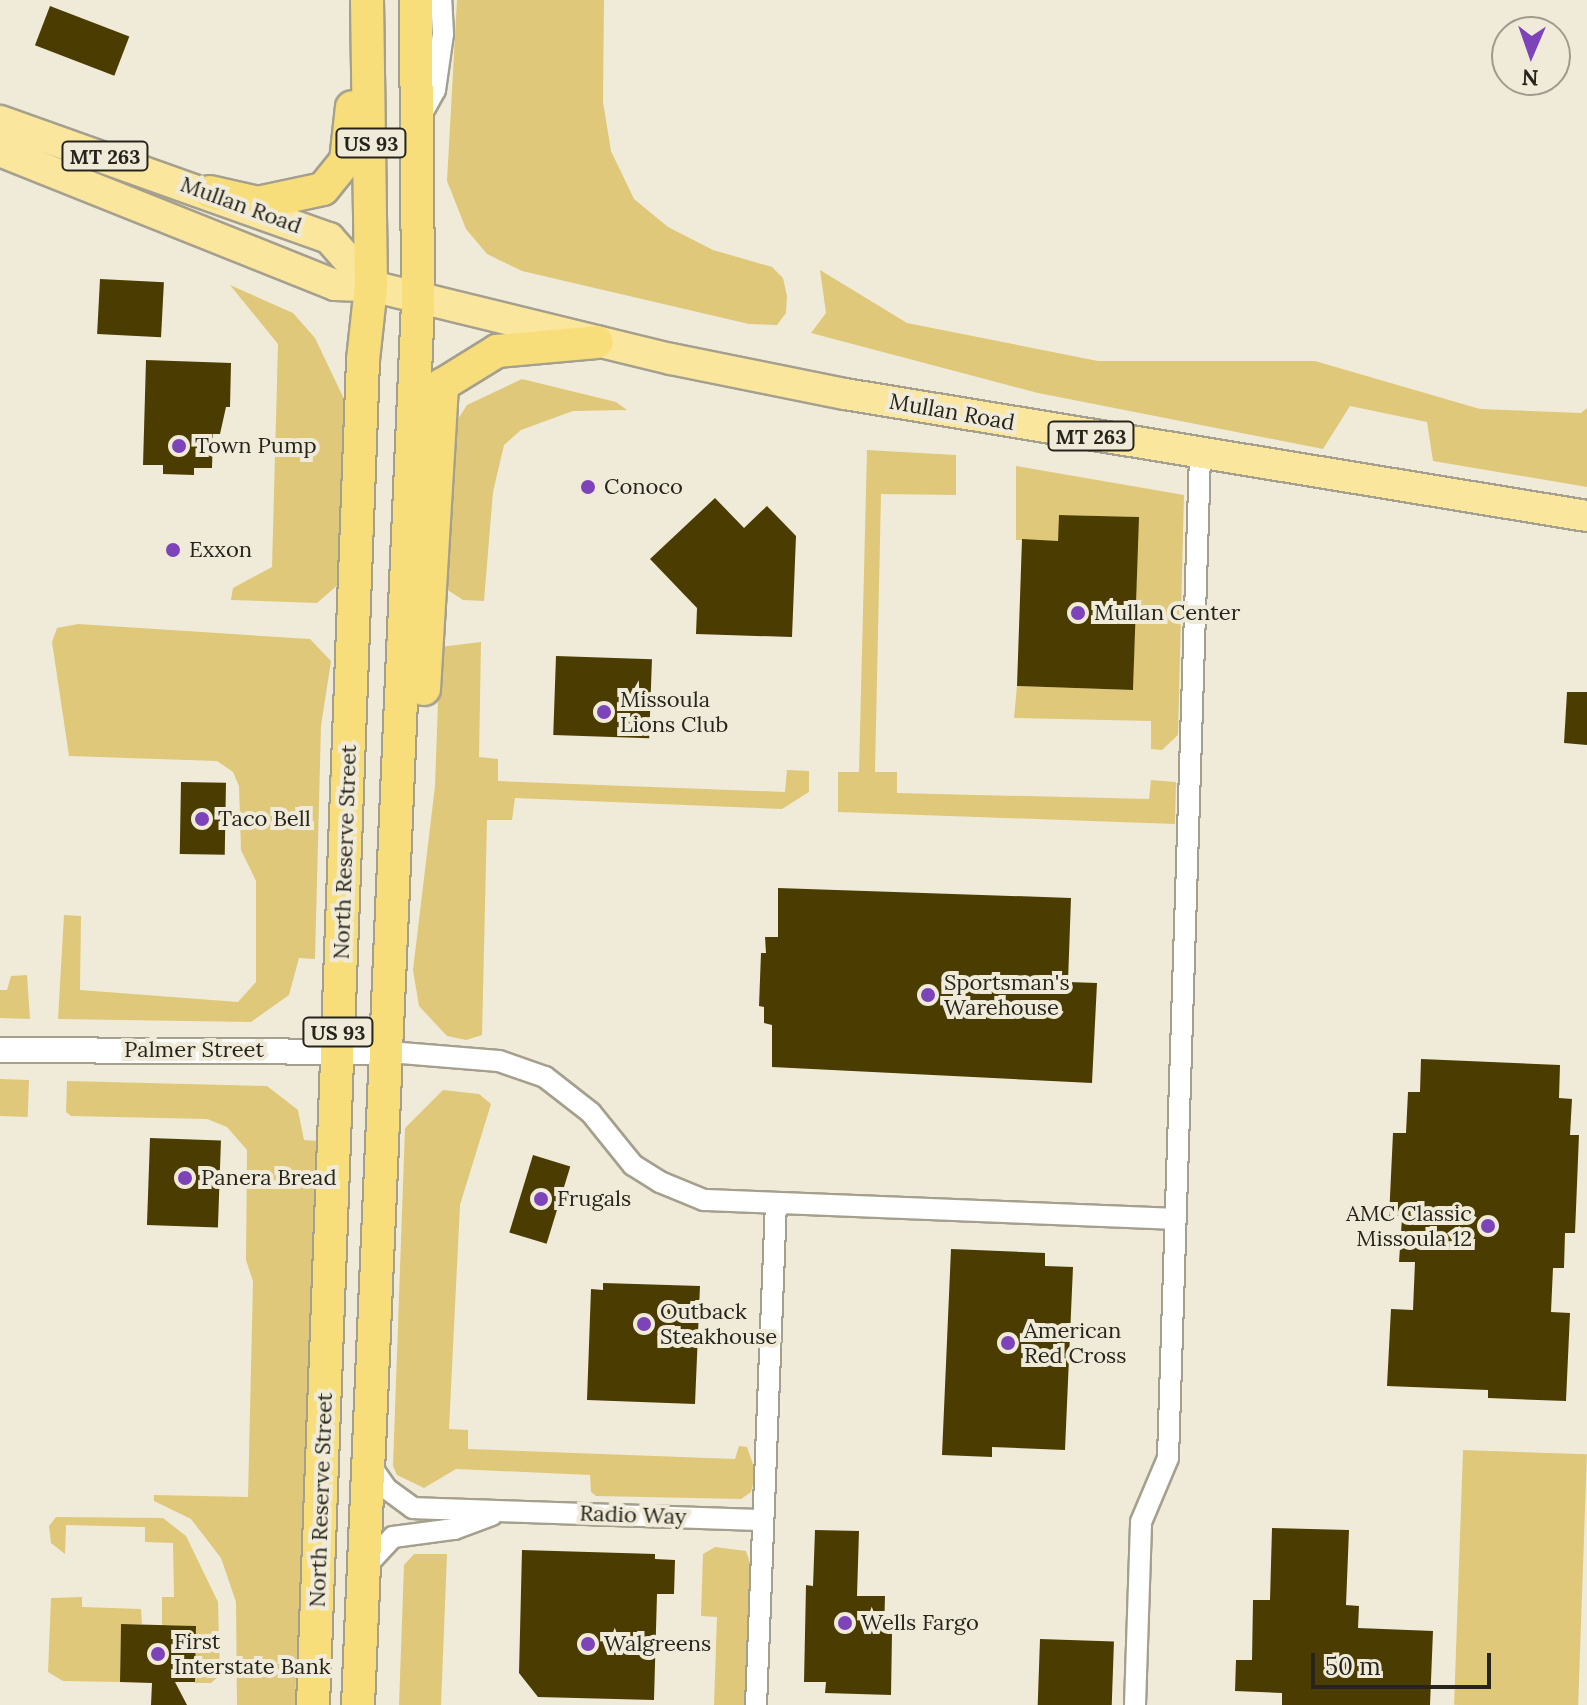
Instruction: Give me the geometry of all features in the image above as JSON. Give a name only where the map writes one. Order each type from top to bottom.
[{"type":"highway","points":[[210,192],[258,203],[286,201],[323,189],[335,176],[346,161],[352,134],[351,0]]},
{"type":"highway","name":"North Reserve Street","points":[[313,1705],[363,360],[371,286],[367,0]]},
{"type":"highway","name":"North Reserve Street","points":[[358,1705],[389,1052],[418,300],[420,117],[416,0]]},
{"type":"highway","points":[[391,941],[417,825],[442,385],[459,370],[497,351],[597,342]]},
{"type":"main road","name":"Mullan Road","points":[[0,121],[210,192],[329,238],[371,286]]},
{"type":"main road","name":"Mullan Road","points":[[0,151],[316,280],[371,286],[597,342],[845,394],[1200,456],[1587,516]]},
{"type":"street","points":[[420,117],[435,90],[443,34],[441,0]]},
{"type":"street","points":[[1135,1705],[1141,1522],[1168,1458],[1200,456]]},
{"type":"street","name":"Palmer Street","points":[[0,1050],[338,1049],[389,1052]]},
{"type":"street","points":[[389,1052],[499,1061],[545,1077],[591,1113],[633,1165],[660,1182],[704,1200],[1174,1219]]},
{"type":"street","points":[[756,1705],[776,1203]]},
{"type":"street","name":"Radio Way","points":[[370,1465],[387,1489],[413,1508],[763,1520]]},
{"type":"street","name":"Radio Way","points":[[365,1567],[393,1537],[454,1529],[503,1511]]},
{"type":"shaded area","points":[[457,0],[604,0],[603,102],[611,151],[634,199],[668,227],[713,250],[772,267],[783,278],[787,296],[786,313],[777,325],[749,324],[522,271],[487,254],[466,229],[447,181]]},
{"type":"shaded area","points":[[820,270],[907,323],[1098,361],[1315,361],[1480,409],[1581,413],[1587,408],[1587,487],[1433,461],[1427,422],[1350,406],[1323,449],[1038,393],[811,333],[826,313]]},
{"type":"shaded area","points":[[230,285],[293,313],[315,338],[346,403],[340,583],[317,603],[231,600],[233,588],[272,567],[278,344]]},
{"type":"shaded area","points":[[522,379],[616,402],[627,410],[573,411],[521,430],[504,445],[493,492],[484,601],[463,600],[440,585],[449,433],[467,405]]},
{"type":"shaded area","points":[[867,450],[956,455],[956,495],[881,494],[875,772],[897,772],[897,793],[1149,799],[1151,780],[1176,782],[1175,824],[838,812],[838,772],[859,772]]},
{"type":"shaded area","points":[[1016,466],[1184,495],[1178,735],[1162,750],[1151,749],[1151,721],[1014,718],[1017,686],[1133,690],[1138,517],[1060,515],[1058,541],[1016,540]]},
{"type":"shaded area","points":[[78,624],[310,639],[331,661],[321,726],[315,959],[299,958],[289,995],[251,1022],[58,1019],[64,915],[81,916],[80,990],[238,1002],[256,982],[256,881],[241,850],[239,786],[233,772],[217,761],[69,756],[52,642],[57,628]]},
{"type":"shaded area","points":[[481,642],[479,757],[498,759],[498,781],[785,792],[787,770],[809,771],[809,792],[782,809],[515,798],[512,820],[487,820],[482,1035],[466,1040],[447,1036],[419,1006],[413,970],[435,786],[440,647]]},
{"type":"shaded area","points":[[27,975],[30,1019],[0,1018],[0,990],[7,990],[11,976]]},
{"type":"shaded area","points":[[0,1079],[29,1080],[28,1117],[0,1116]]},
{"type":"shaded area","points":[[67,1081],[267,1086],[298,1110],[304,1140],[318,1141],[295,1705],[237,1705],[236,1602],[221,1558],[191,1519],[154,1501],[154,1495],[248,1497],[253,1281],[246,1260],[247,1150],[227,1127],[207,1119],[71,1116],[66,1112]]},
{"type":"shaded area","points":[[443,1090],[479,1094],[491,1104],[460,1205],[449,1429],[468,1430],[468,1449],[735,1459],[739,1446],[747,1447],[756,1473],[751,1492],[741,1499],[596,1496],[591,1492],[590,1475],[456,1469],[424,1488],[397,1475],[393,1466],[405,1128]]},
{"type":"shaded area","points":[[1463,1450],[1587,1454],[1578,1705],[1454,1705]]},
{"type":"shaded area","points":[[56,1517],[163,1518],[186,1536],[218,1602],[220,1675],[211,1683],[195,1683],[196,1626],[162,1625],[162,1597],[174,1597],[173,1543],[145,1542],[145,1527],[66,1525],[65,1554],[51,1543],[49,1526]]},
{"type":"shaded area","points":[[715,1547],[746,1551],[753,1572],[747,1705],[714,1705],[717,1617],[701,1616],[703,1554]]},
{"type":"shaded area","points":[[414,1554],[447,1554],[441,1705],[399,1705],[404,1565]]},
{"type":"shaded area","points":[[82,1597],[82,1607],[141,1609],[142,1624],[121,1625],[120,1682],[63,1681],[48,1672],[51,1598]]},
{"type":"building","points":[[50,6],[129,36],[114,76],[35,45]]},
{"type":"building","points":[[100,279],[164,282],[161,337],[97,334]]},
{"type":"building","points":[[146,360],[231,363],[230,407],[226,407],[220,434],[213,434],[212,468],[194,468],[194,475],[163,474],[163,465],[143,465]]},
{"type":"building","points":[[715,498],[744,528],[767,506],[796,536],[792,637],[696,634],[697,608],[650,559]]},
{"type":"building","name":"Mullan Center","points":[[1059,515],[1139,517],[1133,690],[1017,686],[1022,539],[1058,541]]},
{"type":"building","name":"Missoula Lions Club","points":[[556,656],[652,659],[649,738],[553,735]]},
{"type":"building","points":[[1567,692],[1587,692],[1587,745],[1564,743]]},
{"type":"building","name":"Taco Bell","points":[[181,782],[226,783],[225,855],[180,854]]},
{"type":"building","name":"Sportsman's Warehouse","points":[[778,888],[1071,898],[1068,982],[1097,983],[1092,1083],[772,1067],[772,1025],[764,1023],[764,1007],[759,1006],[761,953],[766,953],[765,937],[778,937]]},
{"type":"building","name":"AMC Classic Missoula 12","points":[[1421,1059],[1560,1065],[1559,1098],[1572,1099],[1570,1135],[1579,1135],[1575,1233],[1565,1233],[1564,1268],[1553,1268],[1551,1312],[1570,1313],[1566,1401],[1488,1398],[1488,1390],[1387,1386],[1391,1309],[1413,1310],[1415,1262],[1399,1262],[1402,1218],[1389,1218],[1393,1133],[1406,1133],[1408,1092],[1420,1092]]},
{"type":"building","name":"Panera Bread","points":[[150,1138],[221,1140],[218,1227],[147,1225]]},
{"type":"building","name":"Frugals","points":[[533,1155],[570,1166],[547,1244],[509,1232]]},
{"type":"building","name":"American Red Cross","points":[[951,1249],[1045,1253],[1045,1266],[1073,1267],[1065,1450],[992,1447],[992,1457],[942,1455]]},
{"type":"building","name":"Outback Steakhouse","points":[[603,1283],[700,1286],[695,1404],[587,1400],[591,1289],[603,1290]]},
{"type":"building","points":[[1272,1528],[1349,1530],[1346,1605],[1359,1606],[1358,1628],[1433,1631],[1430,1705],[1282,1705],[1282,1693],[1235,1691],[1236,1660],[1252,1660],[1253,1600],[1270,1600]]},
{"type":"building","points":[[815,1530],[859,1531],[857,1596],[885,1596],[884,1632],[892,1633],[891,1695],[825,1693],[826,1682],[804,1682],[806,1585],[813,1586]]},
{"type":"building","name":"Walgreens","points":[[522,1550],[655,1554],[655,1559],[675,1560],[674,1594],[657,1594],[654,1700],[538,1697],[519,1673]]},
{"type":"building","name":"First Interstate Bank","points":[[121,1624],[196,1626],[195,1682],[175,1682],[187,1705],[151,1705],[152,1683],[120,1682]]},
{"type":"building","points":[[1040,1639],[1114,1642],[1112,1705],[1038,1705]]},
{"type":"place","name":"Town Pump","points":[[179,446]]},
{"type":"place","name":"Conoco","points":[[588,487]]},
{"type":"place","name":"Exxon","points":[[173,550]]},
{"type":"place","name":"Mullan Center","points":[[1078,613]]},
{"type":"place","name":"Missoula Lions Club","points":[[604,712]]},
{"type":"place","name":"Taco Bell","points":[[202,819]]},
{"type":"place","name":"Sportsman's Warehouse","points":[[928,995]]},
{"type":"place","name":"Panera Bread","points":[[185,1178]]},
{"type":"place","name":"Frugals","points":[[541,1199]]},
{"type":"place","name":"AMC Classic Missoula 12","points":[[1488,1226]]},
{"type":"place","name":"Outback Steakhouse","points":[[644,1324]]},
{"type":"place","name":"American Red Cross","points":[[1008,1343]]},
{"type":"place","name":"Wells Fargo","points":[[845,1623]]},
{"type":"place","name":"Walgreens","points":[[588,1644]]},
{"type":"place","name":"First Interstate Bank","points":[[158,1654]]}]
